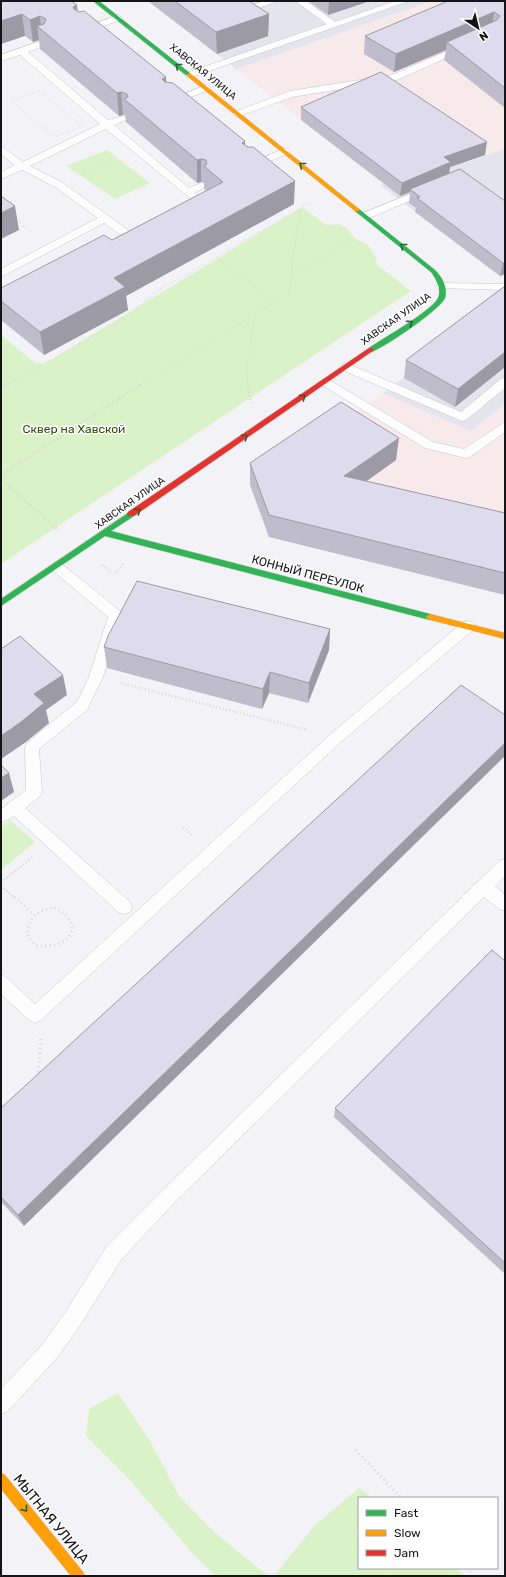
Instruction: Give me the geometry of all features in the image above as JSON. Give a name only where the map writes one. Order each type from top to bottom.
[{"type":"street","name":"ХАВСКАЯ УЛИЦА","points":[[1,603],[57,567],[326,382],[438,304],[442,297],[440,278],[433,271],[96,1]]},
{"type":"street","name":"КОННЫЙ ПЕРЕУЛОК","points":[[106,533],[376,604],[505,636]]},
{"type":"street","name":"МЫТНАЯ УЛИЦА","points":[[1,1479],[79,1576]]},
{"type":"lane","points":[[238,1],[249,9],[273,1]]},
{"type":"lane","points":[[300,1],[334,25]]},
{"type":"lane","points":[[189,76],[398,2]]},
{"type":"lane","points":[[82,30],[118,18]]},
{"type":"lane","points":[[1,58],[43,43]]},
{"type":"lane","points":[[237,114],[290,94],[394,78],[470,43]]},
{"type":"lane","points":[[22,51],[203,204],[189,212]]},
{"type":"lane","points":[[170,102],[206,88]]},
{"type":"lane","points":[[1,176],[107,124],[123,119]]},
{"type":"lane","points":[[1,149],[22,166],[59,184],[135,240],[149,233]]},
{"type":"lane","points":[[249,166],[285,151]]},
{"type":"lane","points":[[365,216],[437,185]]},
{"type":"lane","points":[[188,192],[201,186]]},
{"type":"lane","points":[[1,274],[105,218]]},
{"type":"lane","points":[[442,286],[504,287]]},
{"type":"lane","points":[[346,367],[462,417],[505,382]]},
{"type":"lane","points":[[326,382],[429,445],[466,454],[505,426]]},
{"type":"lane","points":[[1,817],[34,793],[32,747],[82,706],[96,677],[115,615],[57,567]]},
{"type":"lane","points":[[1,983],[35,1014],[150,911],[337,737],[468,626]]},
{"type":"lane","points":[[14,807],[124,907]]},
{"type":"lane","points":[[1,1404],[14,1388],[49,1352],[72,1320],[114,1253],[166,1199],[505,866]]},
{"type":"lane","points":[[484,887],[505,904]]},
{"type":"path","points":[[54,137],[12,101],[39,91],[71,117]]},
{"type":"path","points":[[78,177],[122,159]]},
{"type":"path","points":[[1,388],[132,314],[154,293],[312,202]]},
{"type":"path","points":[[1,474],[256,312],[289,293],[300,209]]},
{"type":"path","points":[[14,220],[53,246]]},
{"type":"path","points":[[291,276],[356,237]]},
{"type":"path","points":[[216,257],[274,301]]},
{"type":"path","points":[[251,404],[246,370],[256,312]]},
{"type":"path","points":[[1,479],[60,531]]},
{"type":"path","points":[[97,562],[113,574]]},
{"type":"path","points":[[96,677],[337,737]]},
{"type":"path","points":[[1,882],[52,841]]},
{"type":"path","points":[[1,886],[34,915]]},
{"type":"path","points":[[54,908],[67,914],[72,924],[69,937],[57,946],[50,948],[35,945],[27,934],[27,927],[34,915],[40,911],[54,908]]},
{"type":"path","points":[[33,1081],[38,1076],[42,1035],[35,1014]]},
{"type":"path","points":[[356,1450],[400,1497]]},
{"type":"shaded area","points":[[148,1],[432,1],[236,69]]},
{"type":"shaded area","points":[[432,1],[505,1],[505,149],[464,163],[384,184],[236,69]]},
{"type":"shaded area","points":[[505,149],[505,274],[500,276],[380,185],[453,155],[464,163]]},
{"type":"shaded area","points":[[505,301],[505,404],[471,431],[383,393]]},
{"type":"shaded area","points":[[383,393],[471,431],[505,404],[505,595],[269,537],[250,485]]},
{"type":"green space","points":[[107,150],[150,183],[115,199],[66,166]]},
{"type":"green space","name":"Сквер на Хавской","points":[[302,207],[326,225],[338,224],[347,228],[354,238],[368,245],[377,260],[376,264],[411,291],[1,564],[1,335],[34,362],[44,364]]},
{"type":"green space","points":[[10,820],[35,842],[1,870],[1,827]]},
{"type":"green space","points":[[118,1393],[150,1441],[179,1496],[213,1531],[268,1576],[216,1576],[195,1556],[129,1479],[86,1436],[89,1409]]},
{"type":"green space","points":[[359,1488],[372,1497],[358,1497],[358,1569],[458,1569],[465,1576],[274,1576],[314,1526]]},
{"type":"building","points":[[1,1],[71,1],[77,5],[73,7],[74,9],[79,12],[84,11],[166,77],[162,79],[165,82],[173,83],[245,141],[242,143],[243,144],[248,147],[253,147],[295,181],[114,278],[125,287],[40,332],[1,301],[1,288],[104,235],[112,240],[223,182],[204,166],[207,164],[206,160],[197,160],[124,99],[128,97],[127,94],[121,92],[117,93],[37,26],[44,24],[46,19],[40,16],[30,20],[22,14],[1,21]]},
{"type":"building","points":[[175,1],[249,1],[269,14],[216,32]]},
{"type":"building","points":[[448,1],[505,1],[505,88],[447,42],[497,20],[500,16],[494,12],[396,54],[365,36]]},
{"type":"building","points":[[381,72],[487,142],[444,157],[451,162],[402,183],[301,107]]},
{"type":"building","points":[[460,169],[505,201],[505,262],[503,263],[417,198],[420,197],[410,189]]},
{"type":"building","points":[[1,196],[15,206],[1,213]]},
{"type":"building","points":[[505,286],[505,352],[458,389],[406,360]]},
{"type":"building","points":[[341,402],[399,438],[344,476],[505,513],[505,573],[269,515],[250,463]]},
{"type":"building","points":[[137,581],[330,629],[309,683],[270,672],[263,689],[104,647],[108,636]]},
{"type":"building","points":[[20,636],[63,675],[34,694],[44,703],[1,736],[1,649]]},
{"type":"building","points":[[461,685],[505,715],[505,743],[18,1215],[1,1197],[1,1108]]},
{"type":"building","points":[[1,765],[9,773],[1,778]]},
{"type":"building","points":[[492,950],[505,961],[505,1263],[335,1108]]},
{"type":"traffic: fast","points":[[96,1],[189,75]]},
{"type":"traffic: fast","points":[[357,210],[433,271],[438,277],[442,288],[441,299],[437,304],[420,318],[371,350]]},
{"type":"traffic: fast","points":[[1,603],[131,514]]},
{"type":"traffic: fast","points":[[106,533],[430,617]]},
{"type":"traffic: slow","points":[[189,75],[357,210]]},
{"type":"traffic: slow","points":[[430,617],[505,636]]},
{"type":"traffic: slow","points":[[1,1479],[79,1576]]},
{"type":"traffic: jam","points":[[131,514],[371,350]]}]
